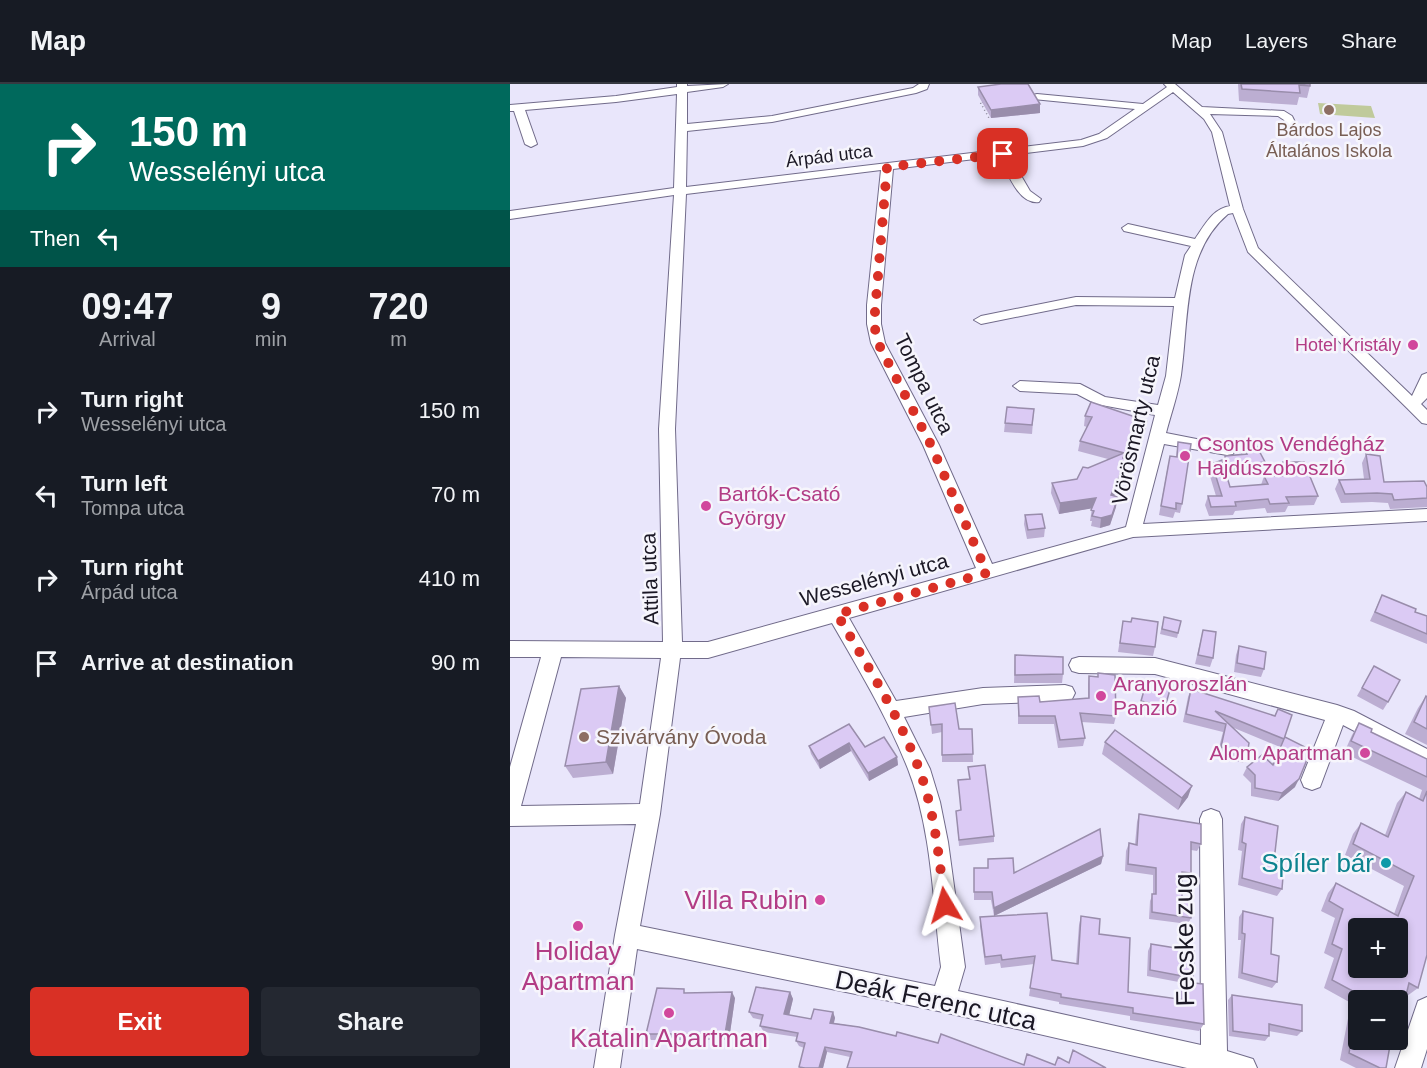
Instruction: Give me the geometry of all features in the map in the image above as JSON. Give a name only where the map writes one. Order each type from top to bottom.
[{"type":"street","points":[[515,107],[616,99],[682,87],[723,84]]},
{"type":"street","points":[[683,128],[772,120],[916,90],[924,84]]},
{"type":"street","points":[[1170,86],[1200,110],[1217,132],[1247,240],[1259,258],[1420,398],[1427,419]]},
{"type":"street","name":"Árpád utca","points":[[510,214],[680,191],[1003,154],[1091,141],[1103,136],[1170,86]]},
{"type":"street","name":"Attila utca","points":[[607,1068],[627,935],[649,814],[672,651],[674,620],[667,429],[683,128],[682,87]]},
{"type":"street","points":[[1037,97],[1144,107]]},
{"type":"street","points":[[515,107],[531,144]]},
{"type":"street","points":[[1200,110],[1277,112],[1286,116],[1294,130]]},
{"type":"street","points":[[1003,154],[1025,194],[1035,199]]},
{"type":"street","name":"Tompa utca","points":[[887,167],[874,305],[874,324],[878,343],[931,445],[987,573]]},
{"type":"street","name":"Vörösmarty utca","points":[[1133,531],[1173,376],[1181,302],[1191,255],[1218,216],[1224,211],[1238,209]]},
{"type":"street","points":[[1128,228],[1198,244]]},
{"type":"street","points":[[981,320],[1076,301],[1181,302]]},
{"type":"street","points":[[1420,398],[1427,378]]},
{"type":"street","points":[[1020,386],[1080,389],[1101,401],[1164,411]]},
{"type":"street","points":[[1157,437],[1227,450]]},
{"type":"street","name":"Wesselényi utca","points":[[510,649],[708,650],[1133,531],[1427,515]]},
{"type":"street","points":[[837,614],[891,710],[919,769],[938,842],[953,967],[943,1000]]},
{"type":"street","points":[[510,805],[553,650]]},
{"type":"street","points":[[1079,665],[1155,666],[1337,714],[1427,759]]},
{"type":"street","points":[[891,710],[983,696],[1065,693]]},
{"type":"street","points":[[1312,780],[1337,714]]},
{"type":"street","points":[[510,816],[649,814]]},
{"type":"street","name":"Fecske zug","points":[[1211,819],[1214,1061]]},
{"type":"street","name":"Deák Ferenc utca","points":[[627,935],[943,1000],[1244,1068]]},
{"type":"street","points":[[1408,1068],[1427,1010]]},
{"type":"path","points":[[987,101],[980,102],[989,118]]},
{"type":"green space","points":[[1318,103],[1371,106],[1375,118],[1320,114]]},
{"type":"building","points":[[1028,84],[1040,104],[991,110],[978,87]]},
{"type":"building","points":[[1241,84],[1310,84],[1310,86],[1299,85],[1300,93],[1242,89]]},
{"type":"building","points":[[1091,402],[1147,421],[1142,432],[1136,430],[1123,458],[1127,459],[1111,495],[1118,497],[1112,515],[1101,518],[1092,516],[1094,511],[1091,510],[1096,498],[1060,503],[1052,483],[1077,479],[1083,467],[1088,468],[1124,453],[1080,441],[1092,417],[1085,416]]},
{"type":"building","points":[[1007,407],[1034,409],[1032,425],[1005,423]]},
{"type":"building","points":[[1178,442],[1191,444],[1182,504],[1176,503],[1176,509],[1161,506],[1170,456],[1177,457]]},
{"type":"building","points":[[1256,445],[1265,462],[1226,467],[1225,456],[1247,454],[1243,447]]},
{"type":"building","points":[[1366,454],[1380,456],[1384,482],[1424,481],[1427,487],[1427,498],[1394,500],[1392,494],[1345,494],[1339,480],[1370,479]]},
{"type":"building","points":[[1222,460],[1230,487],[1268,484],[1264,476],[1282,476],[1283,462],[1304,462],[1318,496],[1286,497],[1289,503],[1270,504],[1268,499],[1235,502],[1236,506],[1211,507],[1208,496],[1222,496],[1212,464]]},
{"type":"building","points":[[1042,514],[1045,528],[1028,530],[1025,515]]},
{"type":"building","points":[[1382,595],[1427,616],[1427,634],[1375,612]]},
{"type":"building","points":[[1164,617],[1181,621],[1178,633],[1162,629]]},
{"type":"building","points":[[1132,618],[1158,622],[1155,647],[1120,643],[1123,621],[1131,622]]},
{"type":"building","points":[[1203,630],[1216,632],[1213,658],[1198,655]]},
{"type":"building","points":[[1239,646],[1266,652],[1264,669],[1237,663]]},
{"type":"building","points":[[1015,655],[1063,657],[1063,674],[1015,675]]},
{"type":"building","points":[[1374,666],[1400,680],[1388,702],[1362,688]]},
{"type":"building","points":[[1098,673],[1115,675],[1116,716],[1080,713],[1085,738],[1060,740],[1055,716],[1019,716],[1018,697],[1039,696],[1040,702],[1089,698],[1089,676],[1098,677]]},
{"type":"building","points":[[1147,680],[1171,686],[1165,707],[1141,701]]},
{"type":"building","points":[[619,686],[606,762],[565,766],[581,689]]},
{"type":"building","points":[[1191,689],[1275,716],[1278,709],[1292,715],[1284,739],[1215,711],[1249,743],[1247,755],[1221,747],[1226,724],[1186,714]]},
{"type":"building","points":[[1427,697],[1427,729],[1414,722]]},
{"type":"building","points":[[955,703],[959,729],[972,729],[973,754],[942,755],[942,724],[931,725],[929,707]]},
{"type":"building","points":[[1359,723],[1372,729],[1371,732],[1427,759],[1427,777],[1351,741]]},
{"type":"building","points":[[849,724],[865,747],[884,737],[897,757],[868,773],[849,743],[818,761],[809,746]]},
{"type":"building","points":[[1115,730],[1192,786],[1182,798],[1105,742]]},
{"type":"building","points":[[1285,737],[1311,750],[1299,779],[1282,793],[1255,788],[1255,775],[1247,767],[1262,755],[1273,765]]},
{"type":"building","points":[[985,765],[994,836],[959,840],[956,811],[961,810],[958,780],[970,779],[968,767]]},
{"type":"building","points":[[1427,791],[1427,955],[1418,988],[1409,983],[1407,990],[1351,990],[1332,980],[1342,949],[1332,944],[1343,909],[1329,901],[1336,883],[1398,916],[1414,876],[1353,844],[1361,823],[1388,837],[1406,792],[1423,801]]},
{"type":"building","points":[[1139,814],[1201,824],[1201,844],[1191,842],[1191,873],[1182,872],[1182,898],[1191,899],[1191,918],[1152,912],[1152,894],[1156,894],[1156,868],[1128,864],[1129,843],[1137,845]]},
{"type":"building","points":[[1245,817],[1278,826],[1274,861],[1284,863],[1282,889],[1242,878],[1246,844],[1242,842]]},
{"type":"building","points":[[1100,829],[1103,856],[994,908],[992,892],[974,892],[974,868],[988,868],[988,859],[1013,858],[1014,873]]},
{"type":"building","points":[[1243,911],[1273,918],[1271,954],[1279,956],[1277,982],[1242,973],[1245,934],[1242,933]]},
{"type":"building","points":[[1047,913],[1052,960],[1078,964],[1081,916],[1100,919],[1099,934],[1130,938],[1128,992],[1185,1000],[1185,982],[1203,984],[1204,1024],[1133,1013],[1133,1008],[1061,997],[1061,994],[1030,988],[1035,956],[1002,960],[1001,955],[985,957],[980,917]]},
{"type":"building","points":[[1151,944],[1194,951],[1193,978],[1150,970]]},
{"type":"building","points":[[756,987],[790,992],[784,1014],[811,1019],[814,1009],[833,1012],[830,1023],[896,1036],[897,1032],[938,1043],[941,1034],[1024,1065],[1027,1054],[1055,1065],[1058,1057],[1069,1063],[1073,1050],[1106,1068],[847,1068],[852,1052],[825,1047],[819,1068],[799,1067],[805,1043],[796,1041],[798,1033],[760,1026],[763,1015],[749,1012]]},
{"type":"building","points":[[657,988],[684,989],[684,993],[732,992],[725,1034],[646,1034]]},
{"type":"building","points":[[1232,995],[1302,1005],[1302,1031],[1269,1024],[1269,1036],[1233,1031]]},
{"type":"building","points":[[1350,1050],[1389,1050],[1386,1068],[1380,1068],[1349,1053]]},
{"type":"place","name":"Bárdos Lajos Általános Iskola","points":[[1329,110]]},
{"type":"place","name":"Hotel Kristály","points":[[1413,345]]},
{"type":"place","name":"Csontos Vendégház Hajdúszoboszló","points":[[1185,456]]},
{"type":"place","name":"Bartók-Csató György","points":[[706,506]]},
{"type":"place","name":"Aranyoroszlán Panzió","points":[[1101,696]]},
{"type":"place","name":"Szivárvány Óvoda","points":[[584,737]]},
{"type":"place","name":"Alom Apartman","points":[[1365,753]]},
{"type":"place","name":"Spíler bár","points":[[1386,863]]},
{"type":"place","name":"Villa Rubin","points":[[820,900]]},
{"type":"place","name":"Holiday Apartman","points":[[578,926]]},
{"type":"place","name":"Katalin Apartman","points":[[669,1013]]},
{"type":"route","points":[[945,905],[938,842],[919,769],[891,710],[837,614],[987,573],[931,445],[878,343],[874,324],[874,305],[887,167],[1003,154]]}]
